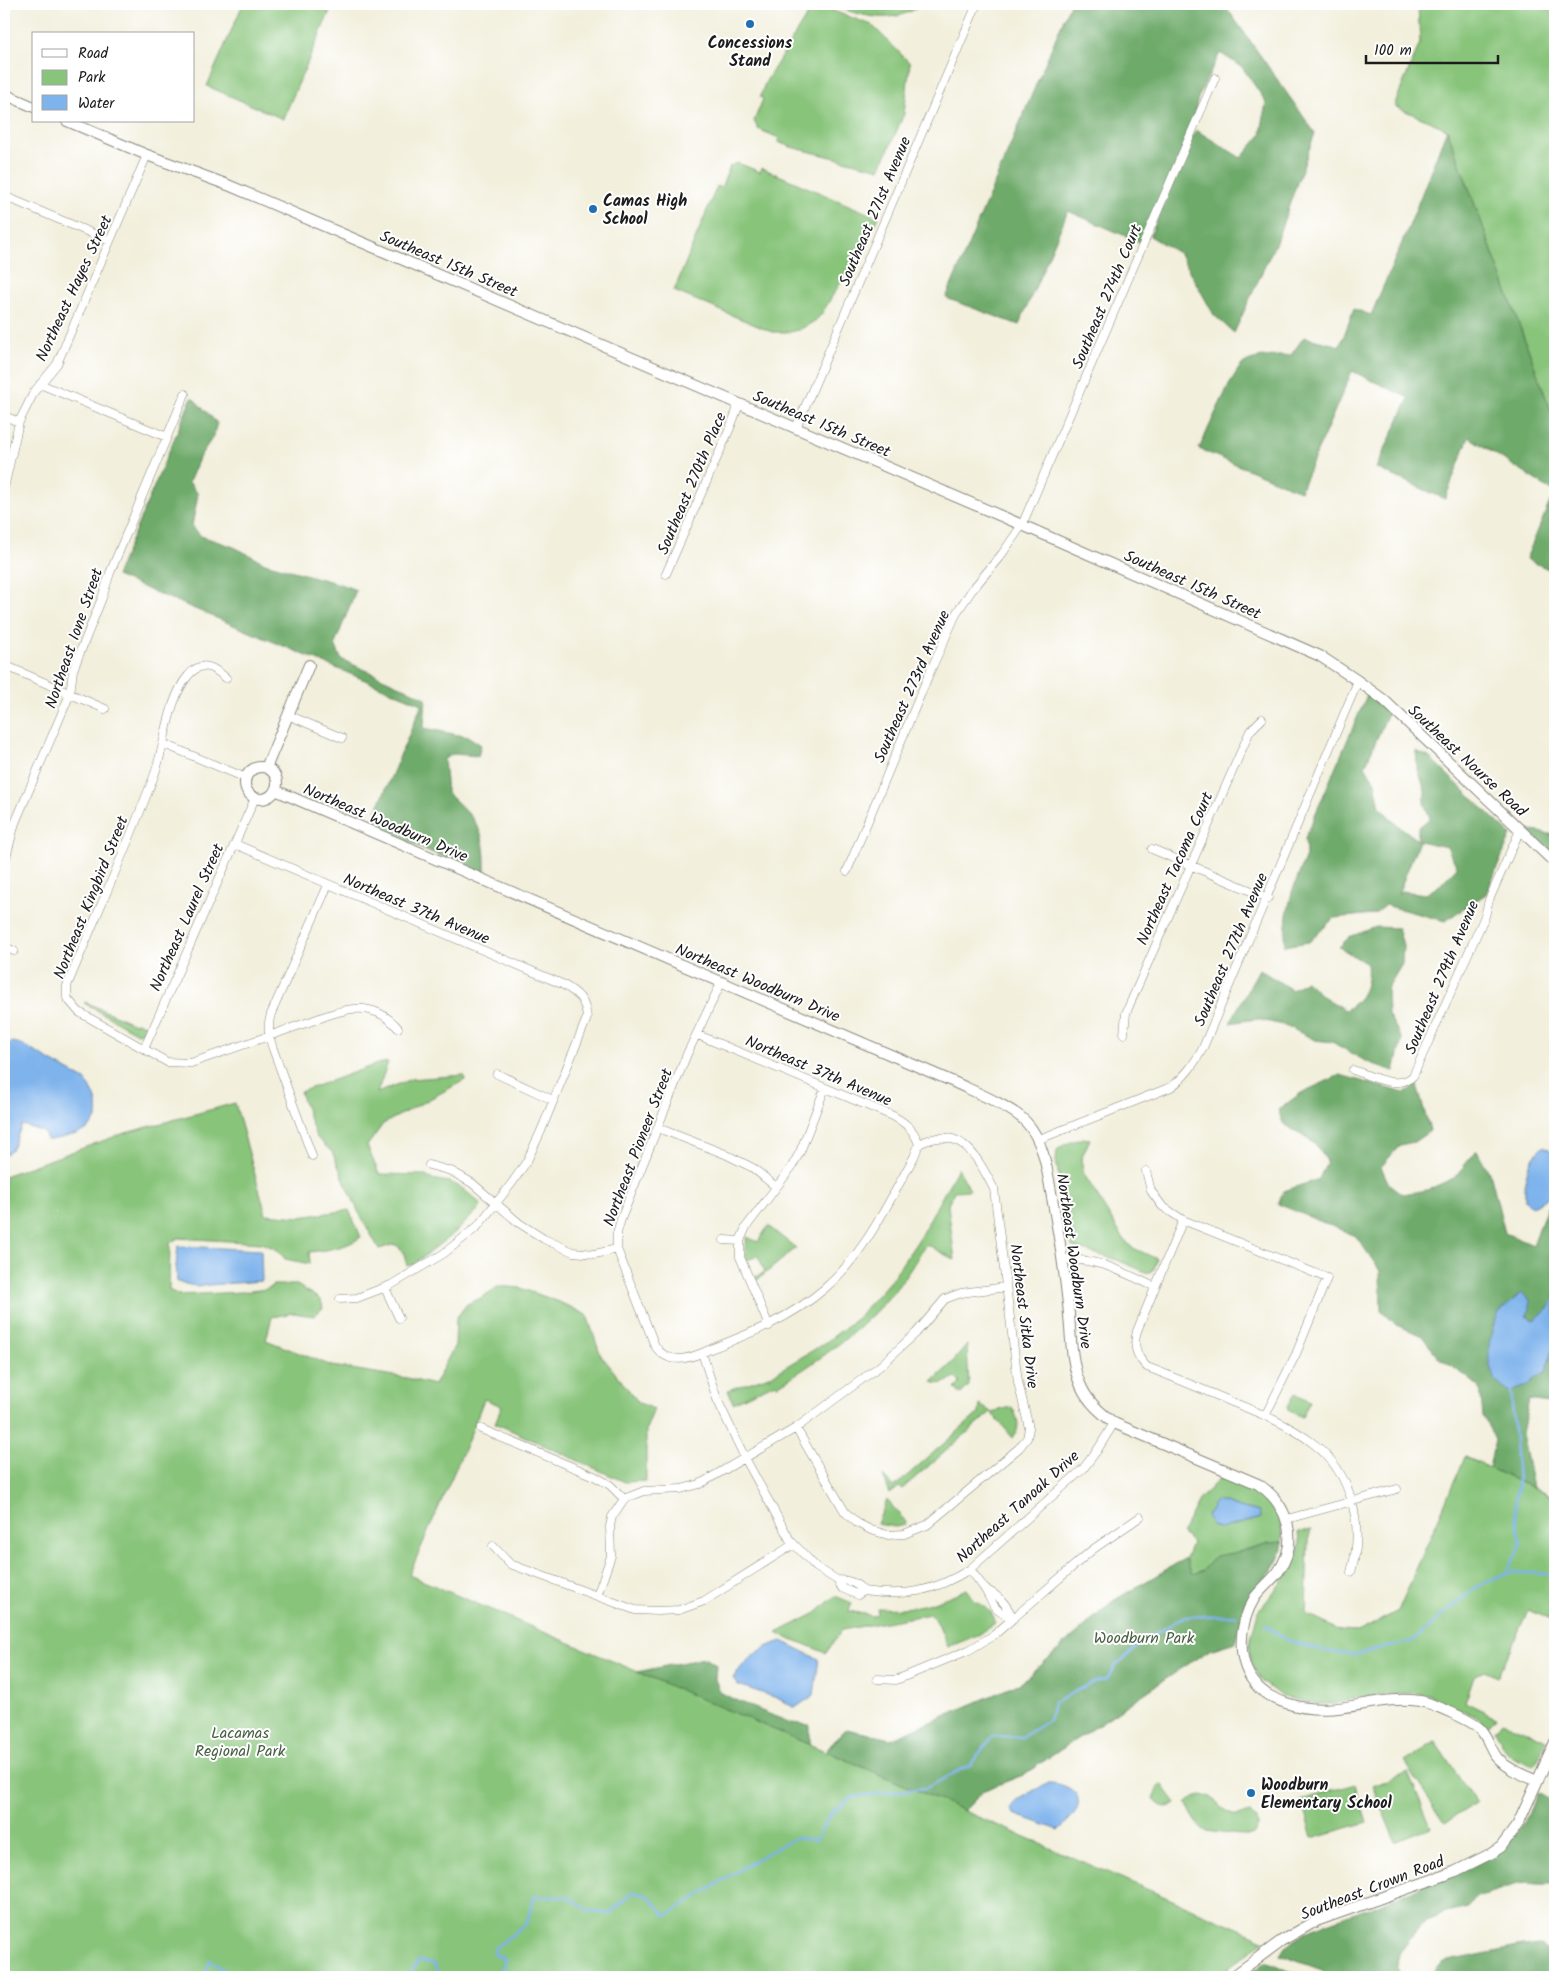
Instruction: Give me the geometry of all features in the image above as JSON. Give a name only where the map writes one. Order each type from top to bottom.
[{"type":"street","name":"Southeast 271st Avenue","points":[[796,428],[977,4]]},
{"type":"street","name":"Southeast 274th Court","points":[[1022,525],[1215,78]]},
{"type":"street","points":[[4,94],[32,106]]},
{"type":"street","name":"Southeast 15th Street","points":[[69,122],[147,155],[268,202],[1022,525],[1297,645],[1320,656],[1358,681]]},
{"type":"street","name":"Northeast Hayes Street","points":[[4,488],[19,422],[34,392],[57,364],[147,155]]},
{"type":"street","points":[[4,196],[110,241]]},
{"type":"street","points":[[40,384],[167,437]]},
{"type":"street","name":"Northeast Ione Street","points":[[4,865],[15,823],[70,694],[74,670],[110,573],[185,394]]},
{"type":"street","name":"Southeast 270th Place","points":[[666,574],[730,428],[737,410],[736,402]]},
{"type":"street","points":[[4,416],[19,422]]},
{"type":"street","name":"Southeast 273rd Avenue","points":[[847,871],[929,674],[958,612],[972,590],[1002,554],[1022,525]]},
{"type":"street","points":[[4,665],[105,709]]},
{"type":"street","name":"Northeast Kingbird Street","points":[[226,678],[207,665],[196,668],[179,689],[155,774],[67,986],[67,998],[79,1012],[167,1062],[191,1063],[354,1008],[368,1009],[380,1013],[392,1020],[398,1028]]},
{"type":"street","points":[[266,768],[309,665]]},
{"type":"street","name":"Southeast Nourse Road","points":[[1358,681],[1384,700],[1555,863]]},
{"type":"street","name":"Southeast 277th Avenue","points":[[1038,1140],[1171,1087],[1182,1079],[1192,1067],[1202,1050],[1268,898],[1358,681]]},
{"type":"street","points":[[288,715],[342,738]]},
{"type":"street","name":"Northeast Tacoma Court","points":[[1124,1034],[1126,1013],[1250,730],[1262,719]]},
{"type":"street","points":[[164,744],[246,778]]},
{"type":"street","points":[[266,768],[276,777],[275,790],[264,799],[255,798],[248,792],[245,782],[246,778],[254,769],[266,768]]},
{"type":"street","name":"Northeast Woodburn Drive","points":[[275,790],[956,1083],[997,1102],[1025,1121],[1038,1140],[1045,1159],[1063,1260],[1075,1365],[1081,1386],[1094,1406],[1114,1422],[1258,1484],[1269,1491],[1278,1502],[1287,1519],[1290,1544],[1284,1560],[1278,1572],[1255,1598],[1244,1623],[1241,1638],[1243,1660],[1259,1688],[1280,1701],[1309,1709],[1330,1710],[1406,1699],[1422,1701],[1471,1721],[1480,1728],[1497,1758],[1508,1767],[1537,1781]]},
{"type":"street","name":"Northeast Laurel Street","points":[[144,1049],[255,798]]},
{"type":"street","name":"Southeast 279th Avenue","points":[[1353,1070],[1392,1083],[1408,1081],[1413,1076],[1485,916],[1489,900],[1520,830]]},
{"type":"street","name":"Northeast 37th Avenue","points":[[235,844],[562,984],[574,992],[585,1003],[587,1018],[553,1100]]},
{"type":"street","points":[[1152,849],[1268,898]]},
{"type":"street","points":[[312,1156],[269,1036],[269,1022],[328,885]]},
{"type":"street","points":[[4,947],[14,951]]},
{"type":"street","name":"Northeast Pioneer Street","points":[[721,983],[698,1035],[687,1054],[621,1219],[618,1233],[616,1249],[659,1352],[667,1357],[681,1360],[702,1353],[769,1326],[824,1290],[845,1268],[868,1237],[914,1157],[919,1144]]},
{"type":"street","name":"Northeast 37th Avenue","points":[[698,1035],[893,1116],[910,1126],[919,1144]]},
{"type":"street","points":[[340,1299],[358,1298],[385,1288],[443,1254],[477,1227],[496,1204],[526,1161],[553,1100],[497,1074]]},
{"type":"street","points":[[769,1326],[740,1257],[740,1241],[746,1227],[800,1152],[825,1088]]},
{"type":"street","points":[[658,1128],[725,1154],[753,1168],[776,1187]]},
{"type":"street","name":"Northeast Sitka Drive","points":[[796,1428],[845,1512],[857,1523],[888,1535],[916,1531],[927,1525],[1019,1448],[1027,1438],[1029,1428],[1018,1382],[994,1189],[979,1161],[958,1141],[937,1138],[929,1139],[919,1144]]},
{"type":"street","points":[[429,1165],[451,1171],[472,1183],[496,1204],[544,1239],[573,1252],[595,1254],[616,1249]]},
{"type":"street","points":[[1146,1171],[1150,1191],[1162,1206],[1183,1220],[1327,1278],[1296,1354],[1266,1416]]},
{"type":"street","points":[[1183,1220],[1135,1341],[1136,1352],[1147,1367],[1266,1416],[1315,1444],[1331,1461],[1344,1481],[1353,1501],[1357,1526],[1357,1544],[1351,1572]]},
{"type":"street","points":[[724,1240],[740,1241]]},
{"type":"street","points":[[1063,1260],[1083,1259],[1101,1263],[1155,1287]]},
{"type":"street","points":[[597,1596],[611,1556],[610,1526],[618,1506],[624,1499],[644,1491],[681,1489],[700,1484],[796,1428],[898,1350],[945,1299],[961,1293],[1006,1287]]},
{"type":"street","points":[[385,1288],[399,1318]]},
{"type":"street","name":"Northeast Tanoak Drive","points":[[702,1353],[717,1400],[745,1458],[794,1544],[816,1567],[837,1580],[842,1588],[858,1595],[863,1590],[883,1594],[912,1593],[938,1586],[970,1569],[1083,1469],[1098,1449],[1114,1422]]},
{"type":"street","points":[[481,1429],[594,1476],[610,1485],[624,1499]]},
{"type":"street","points":[[1287,1519],[1397,1489]]},
{"type":"street","points":[[877,1679],[896,1680],[969,1650],[994,1635],[1092,1550],[1140,1517]]},
{"type":"street","points":[[492,1546],[510,1564],[635,1610],[658,1611],[679,1610],[704,1601],[794,1544]]},
{"type":"street","points":[[970,1569],[985,1589],[998,1595],[1013,1618]]},
{"type":"street","points":[[1537,1781],[1555,1742]]},
{"type":"street","name":"Southeast Crown Road","points":[[1232,1977],[1281,1941],[1316,1920],[1454,1872],[1492,1853],[1501,1847],[1518,1824],[1537,1781]]},
{"type":"green space","points":[[243,4],[333,4],[283,119],[207,86]]},
{"type":"green space","points":[[814,4],[872,25],[910,63],[904,114],[880,169],[791,147],[778,142],[779,138],[758,129],[754,121],[763,99],[760,97],[765,83]]},
{"type":"green space","points":[[842,4],[924,4],[893,17],[873,17],[840,8]]},
{"type":"green space","points":[[1070,4],[1224,4],[1315,133],[1276,242],[1234,333],[1214,315],[1180,254],[1150,236],[1196,130],[1241,158],[1261,135],[1266,102],[1242,67],[1220,53],[1198,98],[1191,128],[1142,243],[1068,211],[1019,325],[946,298]]},
{"type":"green space","points":[[1418,4],[1555,4],[1555,422],[1447,129],[1394,106],[1420,43]]},
{"type":"green space","points":[[1447,129],[1555,422],[1555,572],[1526,559],[1554,492],[1469,437],[1445,499],[1376,468],[1409,398],[1352,371],[1300,491],[1199,449],[1227,389],[1244,363],[1261,357],[1291,355],[1304,337],[1340,346],[1354,309],[1371,315],[1410,224]]},
{"type":"green space","points":[[738,163],[760,172],[762,168],[879,218],[821,315],[815,321],[799,330],[772,332],[674,291],[717,186],[721,188],[730,166]]},
{"type":"green space","points":[[192,397],[217,423],[213,437],[200,456],[189,482],[198,494],[192,526],[201,536],[234,547],[265,563],[356,590],[335,644],[341,659],[426,698],[424,728],[469,737],[481,745],[478,756],[453,754],[444,759],[447,793],[467,812],[479,829],[484,848],[485,875],[370,826],[422,704],[116,576]]},
{"type":"green space","points":[[1367,695],[1388,713],[1365,766],[1375,782],[1380,807],[1395,823],[1418,840],[1418,828],[1430,818],[1424,803],[1425,791],[1417,766],[1416,751],[1429,757],[1511,835],[1486,894],[1445,921],[1385,905],[1375,914],[1334,918],[1309,942],[1284,946],[1287,915],[1292,892],[1306,856],[1305,838]],"holes":[[[1419,841],[1447,847],[1457,867],[1440,885],[1426,894],[1401,891],[1398,894]]]},
{"type":"green space","points":[[1527,830],[1555,835],[1555,857]]},
{"type":"green space","points":[[1376,927],[1398,928],[1403,945],[1402,964],[1387,989],[1388,1014],[1402,1039],[1394,1071],[1367,1062],[1332,1042],[1315,1040],[1287,1026],[1256,1019],[1230,1023],[1259,969],[1292,990],[1306,981],[1321,995],[1345,1010],[1356,1002],[1364,991],[1367,979],[1367,964],[1339,947],[1349,937]]},
{"type":"green space","points":[[85,1002],[135,1024],[137,1022],[147,1026],[145,1031],[137,1033]]},
{"type":"green space","points":[[388,1062],[377,1093],[411,1079],[464,1075],[465,1080],[383,1124],[367,1146],[379,1174],[424,1175],[431,1179],[450,1182],[462,1188],[481,1204],[480,1208],[458,1230],[414,1264],[407,1266],[404,1254],[397,1245],[379,1249],[358,1211],[332,1152],[316,1137],[300,1092],[377,1064]]},
{"type":"green space","points":[[1340,1075],[1404,1093],[1417,1085],[1430,1131],[1414,1142],[1400,1145],[1381,1167],[1389,1184],[1402,1194],[1427,1190],[1454,1178],[1477,1150],[1491,1176],[1505,1233],[1533,1245],[1546,1209],[1555,1198],[1555,1297],[1548,1309],[1535,1320],[1510,1305],[1499,1313],[1527,1386],[1535,1378],[1546,1373],[1551,1352],[1555,1345],[1555,1404],[1529,1400],[1522,1433],[1533,1488],[1489,1468],[1495,1440],[1483,1416],[1480,1388],[1439,1358],[1421,1335],[1396,1325],[1381,1310],[1380,1271],[1356,1236],[1278,1204],[1284,1191],[1319,1179],[1327,1161],[1315,1144],[1283,1123],[1278,1110],[1301,1093]]},
{"type":"green space","name":"Lacamas Regional Park","points":[[235,1103],[266,1214],[300,1217],[349,1210],[361,1237],[343,1246],[309,1252],[310,1264],[285,1259],[278,1250],[262,1243],[178,1238],[170,1243],[169,1290],[179,1295],[242,1292],[267,1289],[273,1285],[297,1285],[321,1300],[323,1308],[314,1316],[293,1313],[272,1317],[266,1340],[332,1366],[407,1378],[434,1385],[455,1345],[456,1318],[467,1304],[481,1298],[499,1286],[520,1288],[557,1301],[587,1315],[600,1354],[639,1403],[654,1409],[646,1429],[646,1481],[625,1482],[495,1423],[502,1406],[484,1399],[409,1575],[825,1751],[846,1729],[891,1739],[1021,1683],[1113,1601],[1186,1558],[1192,1543],[1182,1533],[1199,1500],[1220,1478],[1243,1486],[1265,1498],[1277,1515],[1282,1534],[1282,1545],[1275,1565],[1247,1601],[1235,1642],[1209,1650],[1023,1775],[984,1790],[964,1811],[1266,1940],[1217,1977],[4,1977],[4,1176],[122,1134]],"holes":[[[1216,1501],[1259,1512],[1260,1518],[1236,1525]]]},
{"type":"green space","points":[[1083,1138],[1090,1139],[1081,1159],[1084,1174],[1121,1235],[1131,1247],[1157,1259],[1154,1269],[1148,1273],[1117,1260],[1072,1247],[1056,1161],[1057,1150],[1065,1144]]},
{"type":"green space","points":[[958,1168],[970,1190],[954,1191],[948,1205],[955,1260],[926,1244],[892,1294],[847,1338],[777,1386],[775,1383],[733,1403],[728,1390],[772,1375],[825,1343],[857,1318],[890,1281],[917,1242]]},
{"type":"green space","points":[[768,1226],[796,1248],[755,1282],[754,1278],[765,1272],[758,1256],[747,1260],[745,1248],[747,1237],[758,1242]]},
{"type":"green space","points":[[967,1345],[969,1386],[961,1394],[955,1389],[960,1383],[955,1377],[944,1383],[932,1382],[950,1365]]},
{"type":"green space","points":[[1295,1393],[1310,1401],[1302,1417],[1287,1409]]},
{"type":"green space","points":[[980,1405],[991,1412],[902,1489],[899,1487],[890,1494],[883,1476],[894,1487],[979,1413]]},
{"type":"green space","points":[[1012,1407],[1018,1422],[1013,1438],[991,1412]]},
{"type":"green space","points":[[1465,1457],[1555,1498],[1555,1622],[1528,1610],[1498,1677],[1484,1671],[1474,1676],[1465,1702],[1496,1717],[1488,1726],[1475,1716],[1427,1695],[1412,1693],[1387,1694],[1352,1699],[1335,1704],[1319,1704],[1282,1697],[1261,1681],[1250,1662],[1250,1641],[1258,1612],[1291,1570],[1300,1544],[1299,1532],[1311,1530],[1308,1541],[1306,1614],[1341,1631],[1358,1632],[1398,1611]]},
{"type":"green space","points":[[887,1500],[906,1522],[905,1525],[895,1527],[877,1524]]},
{"type":"green space","name":"Woodburn Park","points":[[1283,1542],[1274,1566],[1247,1601],[1235,1642],[1209,1650],[1023,1775],[984,1790],[964,1811],[826,1751],[846,1729],[891,1739],[1021,1683],[1113,1601],[1186,1558],[1192,1574],[1203,1570],[1216,1556],[1268,1543]]},
{"type":"green space","points":[[966,1589],[976,1601],[991,1613],[995,1623],[980,1634],[948,1647],[937,1622],[930,1614],[842,1630],[826,1653],[777,1633],[816,1613],[835,1596],[852,1603],[849,1611],[873,1616],[877,1614],[878,1608],[902,1608],[923,1605]]},
{"type":"green space","points":[[704,1658],[716,1665],[715,1679],[720,1692],[791,1723],[810,1725],[810,1745],[637,1672]]},
{"type":"green space","points":[[1502,1721],[1547,1740],[1533,1766],[1512,1757],[1504,1748],[1495,1730]]},
{"type":"green space","points":[[1435,1742],[1476,1803],[1445,1823],[1404,1762]]},
{"type":"green space","points":[[1408,1772],[1431,1827],[1395,1841],[1372,1786]]},
{"type":"green space","points":[[1162,1784],[1176,1803],[1166,1807],[1158,1804],[1153,1798],[1158,1787]]},
{"type":"green space","points":[[1355,1784],[1367,1822],[1312,1838],[1301,1800]]},
{"type":"green space","points":[[1538,1792],[1555,1802],[1555,1883],[1519,1884],[1476,1896],[1468,1908],[1446,1913],[1424,1922],[1400,1952],[1396,1967],[1401,1977],[1328,1977],[1322,1970],[1280,1955],[1285,1947],[1310,1930],[1396,1897],[1511,1839],[1530,1814]]},
{"type":"green space","points":[[1202,1795],[1209,1797],[1235,1815],[1250,1813],[1257,1820],[1258,1827],[1256,1831],[1252,1835],[1247,1835],[1204,1830],[1186,1804],[1194,1797]]},
{"type":"green space","points":[[1542,1945],[1552,1960],[1555,1977],[1430,1977],[1443,1962],[1523,1946]]},
{"type":"green space","points":[[1265,1961],[1302,1977],[1244,1977]]},
{"type":"water","points":[[13,1042],[21,1044],[85,1080],[97,1102],[97,1115],[88,1129],[47,1140],[44,1132],[22,1125],[12,1149],[4,1156],[4,1046]]},
{"type":"water","points":[[1544,1146],[1555,1153],[1555,1194],[1532,1206],[1525,1201],[1527,1171],[1533,1158]]},
{"type":"water","points":[[178,1246],[261,1250],[262,1281],[195,1286],[177,1282]]},
{"type":"water","points":[[1521,1293],[1530,1300],[1530,1309],[1526,1316],[1535,1320],[1548,1309],[1555,1297],[1555,1345],[1551,1352],[1546,1373],[1535,1378],[1527,1386],[1510,1392],[1501,1386],[1495,1378],[1489,1358],[1489,1346],[1498,1315]]},
{"type":"water","points":[[1216,1501],[1259,1512],[1260,1518],[1220,1529],[1213,1526],[1206,1516]]},
{"type":"water","points":[[782,1641],[819,1659],[814,1695],[795,1708],[777,1698],[738,1685],[733,1678],[754,1655],[766,1647]]},
{"type":"water","points":[[1049,1783],[1065,1786],[1075,1793],[1077,1797],[1076,1811],[1059,1830],[1014,1814],[1010,1810],[1012,1805],[1021,1797]]},
{"type":"waterway","points":[[1508,1572],[1521,1542],[1515,1513],[1518,1481],[1511,1391]]},
{"type":"waterway","points":[[1265,1625],[1285,1639],[1318,1650],[1354,1655],[1413,1641],[1476,1587],[1508,1572],[1548,1574],[1555,1581]]},
{"type":"waterway","points":[[491,1977],[503,1968],[505,1959],[494,1954],[495,1948],[527,1923],[534,1897],[568,1897],[589,1911],[609,1914],[633,1892],[649,1896],[666,1916],[765,1854],[795,1838],[816,1840],[830,1814],[853,1797],[926,1788],[970,1765],[993,1736],[1022,1737],[1049,1720],[1053,1704],[1089,1684],[1107,1679],[1116,1665],[1147,1639],[1183,1617],[1236,1615]]},
{"type":"waterway","points":[[205,1977],[210,1960],[234,1977]]},
{"type":"waterway","points":[[407,1977],[419,1961],[434,1963],[439,1977]]},
{"type":"place","name":"Concessions Stand","points":[[750,24]]},
{"type":"place","name":"Camas High School","points":[[593,209]]},
{"type":"place","name":"Woodburn Elementary School","points":[[1251,1793]]}]
